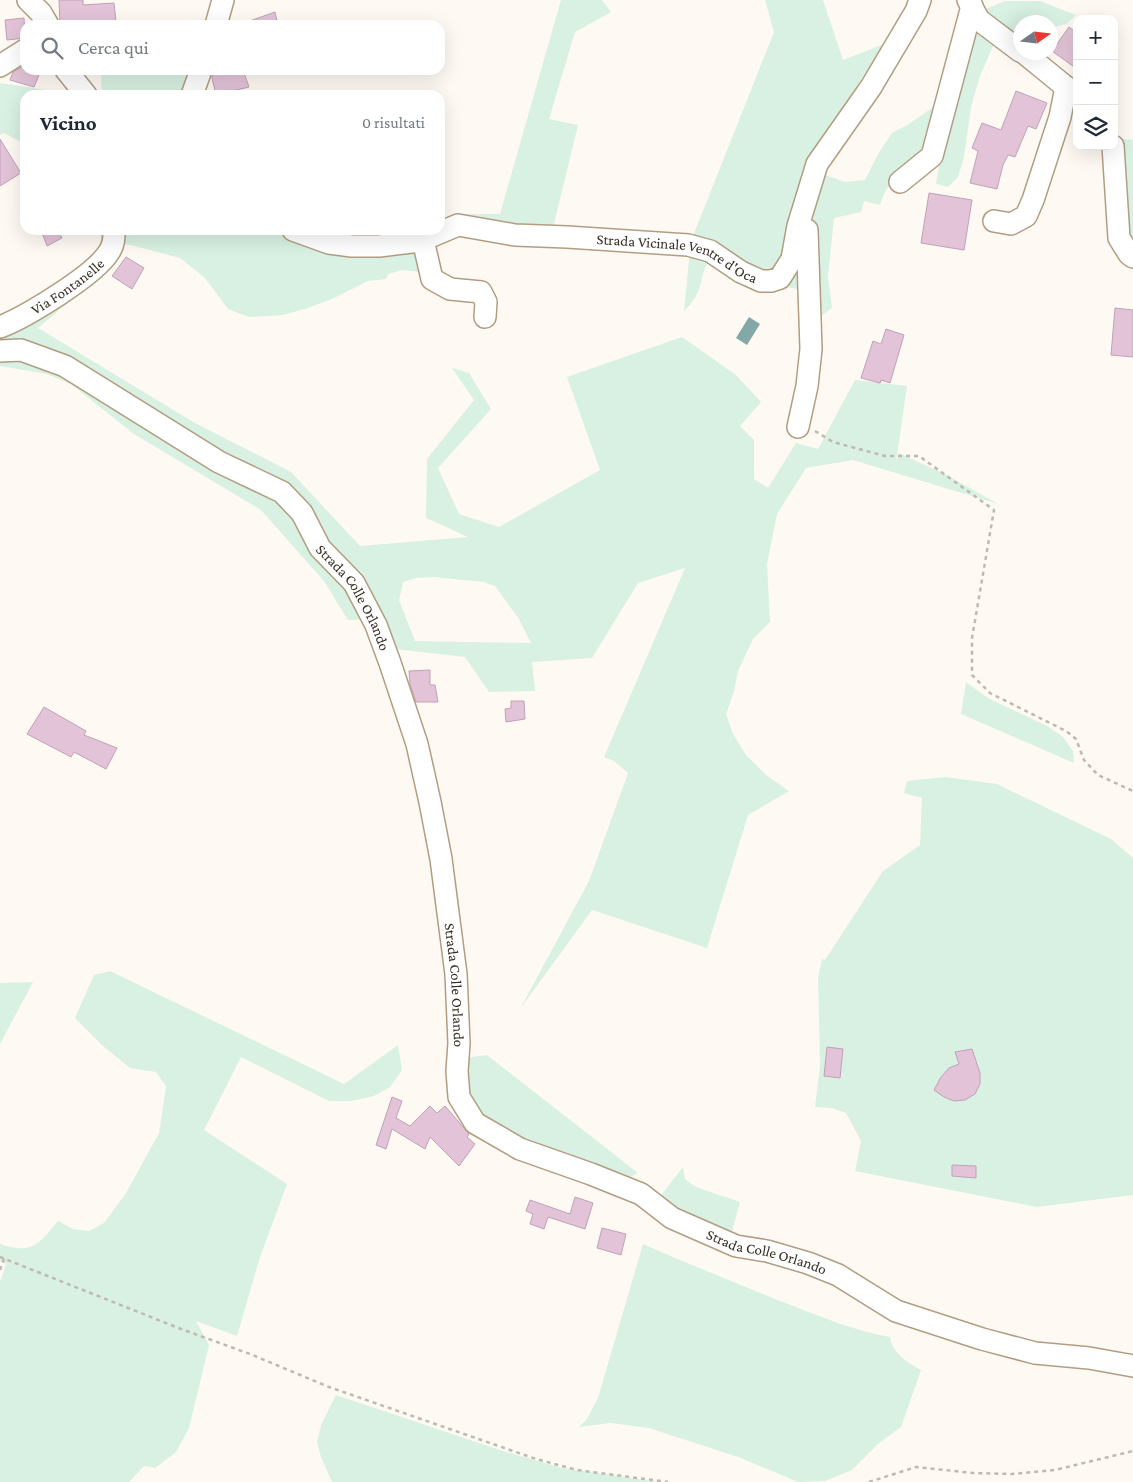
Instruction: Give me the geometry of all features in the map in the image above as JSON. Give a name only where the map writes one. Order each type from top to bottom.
[{"type":"street","points":[[28,0],[45,20]]},
{"type":"street","points":[[217,20],[223,0]]},
{"type":"street","name":"Strada Vicinale Ventre d'Oca","points":[[445,231],[458,225],[515,235],[688,245],[710,251],[741,272],[761,281],[770,282],[780,278],[792,259],[798,226],[817,164],[871,87],[916,11],[920,0]]},
{"type":"street","points":[[970,3],[979,20],[1013,45]]},
{"type":"street","points":[[900,182],[932,156],[970,3]]},
{"type":"street","points":[[0,66],[20,53]]},
{"type":"street","points":[[994,222],[1011,224],[1026,216],[1060,117],[1071,91],[1032,60]]},
{"type":"street","points":[[70,75],[82,90]]},
{"type":"street","points":[[194,90],[199,75]]},
{"type":"street","points":[[1113,150],[1119,238],[1133,257]]},
{"type":"street","points":[[804,428],[811,349],[807,200]]},
{"type":"street","name":"Via Fontanelle","points":[[0,327],[69,288],[102,261],[114,244],[114,235]]},
{"type":"street","name":"Strada Vicinale Ventre d'Oca","points":[[307,235],[329,243],[352,246],[379,246],[423,240],[435,235]]},
{"type":"street","points":[[423,240],[432,280],[450,289],[481,292],[486,302],[485,317]]},
{"type":"street","name":"Strada Colle Orlando","points":[[0,351],[21,350],[65,366],[219,462],[282,492],[302,513],[320,548],[354,583],[376,625],[417,744],[442,868],[456,974],[459,1043],[456,1071],[459,1097],[476,1123],[520,1150],[591,1174],[641,1194],[672,1218],[736,1246],[767,1251],[808,1263],[838,1275],[896,1311],[982,1339],[1035,1353],[1089,1358],[1133,1366]]},
{"type":"path","points":[[804,428],[833,442],[885,456],[919,456],[994,510],[972,638],[972,675],[990,693],[1076,739],[1084,760],[1098,775],[1133,791]]},
{"type":"path","points":[[0,1257],[181,1329],[250,1354],[329,1387],[536,1459],[577,1470],[668,1482]]},
{"type":"path","points":[[0,1270],[4,1259]]},
{"type":"path","points":[[869,1482],[916,1467],[973,1473],[1012,1474],[1055,1470],[1133,1451]]},
{"type":"green space","points":[[561,0],[602,0],[611,12],[575,32],[549,119],[578,125],[553,228],[465,221],[456,214],[500,214]]},
{"type":"green space","points":[[765,0],[823,0],[843,60],[884,44],[819,144],[800,182],[812,233],[815,199],[820,173],[845,182],[865,180],[878,154],[892,133],[909,124],[942,101],[928,146],[894,179],[884,194],[880,205],[864,201],[861,212],[834,218],[828,276],[832,308],[813,322],[812,291],[779,286],[714,263],[708,263],[706,266],[697,293],[684,311],[691,241],[774,32]]},
{"type":"green space","points":[[1005,1],[1040,1],[1076,15],[1073,15],[1073,18],[1066,24],[1058,26],[1058,15],[1013,15],[1013,44],[1001,47],[994,44],[980,76],[971,107],[964,157],[958,177],[948,187],[936,184],[942,148],[974,15],[989,29],[986,9]]},
{"type":"green space","points":[[101,75],[193,75],[187,90],[102,90]]},
{"type":"green space","points":[[0,83],[46,90],[20,90],[20,141],[4,133],[0,135]]},
{"type":"green space","points":[[1118,138],[1133,140],[1133,250],[1124,237],[1115,150],[1118,150]]},
{"type":"green space","points":[[101,235],[295,235],[422,253],[420,272],[402,270],[388,274],[386,279],[368,281],[332,299],[283,315],[249,317],[228,309],[205,278],[180,258],[131,245],[104,242]]},
{"type":"green space","points":[[96,279],[38,328],[195,423],[291,472],[360,546],[468,537],[426,518],[427,459],[474,400],[452,368],[469,373],[491,409],[438,468],[459,514],[499,527],[600,470],[567,377],[682,337],[736,375],[761,402],[740,426],[754,440],[754,479],[768,488],[796,443],[818,449],[855,380],[907,386],[896,462],[899,453],[947,475],[998,504],[853,460],[806,468],[777,514],[767,564],[770,622],[753,639],[738,671],[734,691],[726,714],[733,734],[746,755],[766,775],[789,791],[748,815],[707,948],[592,910],[520,1009],[589,881],[628,773],[614,761],[604,757],[685,568],[638,583],[592,658],[532,662],[535,691],[489,692],[465,657],[395,649],[304,511],[0,339],[2,330]],"holes":[[[434,577],[484,582],[495,586],[519,619],[531,643],[415,641],[399,600],[403,582],[416,578]]]},
{"type":"green space","points":[[0,356],[38,361],[275,500],[289,511],[344,580],[368,619],[348,620],[324,581],[261,510],[134,434],[72,385],[47,374],[0,366]]},
{"type":"green space","points":[[966,682],[988,698],[1047,726],[1063,737],[1073,751],[1074,763],[961,714]]},
{"type":"green space","points":[[945,777],[997,784],[1111,839],[1133,858],[1133,1195],[1037,1207],[855,1171],[861,1141],[846,1113],[832,1108],[815,1107],[820,1066],[818,978],[822,959],[825,960],[883,871],[920,845],[922,798],[904,793],[907,781]]},
{"type":"green space","points":[[110,971],[344,1084],[398,1045],[402,1070],[390,1087],[374,1096],[351,1101],[329,1101],[241,1057],[204,1130],[287,1184],[260,1257],[237,1336],[196,1321],[209,1345],[189,1428],[176,1452],[155,1468],[144,1466],[129,1482],[0,1482],[0,1282],[6,1264],[0,1261],[0,1244],[27,1248],[40,1241],[58,1221],[73,1229],[89,1231],[104,1223],[126,1193],[159,1133],[166,1086],[156,1072],[130,1068],[103,1046],[75,1018],[94,975]]},
{"type":"green space","points":[[33,982],[0,1044],[0,983]]},
{"type":"green space","points":[[487,1055],[638,1173],[625,1180],[500,1130],[476,1110],[465,1090],[466,1058]]},
{"type":"green space","points":[[683,1167],[685,1179],[694,1186],[740,1202],[730,1238],[678,1212],[659,1198]]},
{"type":"green space","points":[[643,1244],[826,1319],[890,1337],[897,1353],[921,1370],[901,1427],[879,1443],[852,1470],[825,1481],[798,1482],[741,1458],[649,1428],[610,1423],[579,1427],[587,1419],[598,1398]]},
{"type":"green space","points":[[336,1395],[500,1450],[562,1468],[659,1482],[332,1482],[321,1457],[317,1442],[321,1425]]},
{"type":"water","points":[[749,317],[760,324],[747,345],[736,338]]},
{"type":"building","points":[[59,0],[83,0],[83,5],[114,3],[116,20],[60,20]]},
{"type":"building","points":[[275,12],[277,20],[252,20]]},
{"type":"building","points":[[24,18],[24,20],[20,20],[20,39],[7,40],[5,20]]},
{"type":"building","points":[[1069,27],[1073,30],[1073,66],[1058,55],[1058,43]]},
{"type":"building","points":[[20,68],[20,75],[39,75],[34,87],[10,80],[13,72]]},
{"type":"building","points":[[212,75],[245,75],[249,87],[237,90],[215,90]]},
{"type":"building","points":[[1016,91],[1047,103],[1036,129],[1028,126],[1015,157],[1008,155],[1003,165],[997,189],[970,183],[978,151],[972,148],[982,123],[1001,130]]},
{"type":"building","points":[[0,139],[20,174],[0,186]]},
{"type":"building","points":[[929,193],[972,200],[964,250],[921,243]]},
{"type":"building","points":[[43,235],[60,235],[62,238],[47,246]]},
{"type":"building","points":[[126,257],[144,268],[132,289],[112,276]]},
{"type":"building","points":[[1115,308],[1133,310],[1133,357],[1111,355]]},
{"type":"building","points":[[886,329],[904,335],[890,383],[881,380],[880,383],[861,378],[873,341],[881,344]]},
{"type":"building","points":[[430,670],[430,685],[435,685],[438,702],[416,702],[410,684],[409,671]]},
{"type":"building","points":[[511,701],[524,701],[525,719],[506,722],[505,709],[511,708]]},
{"type":"building","points":[[44,707],[86,731],[84,735],[117,748],[106,769],[74,752],[71,757],[27,734]]},
{"type":"building","points":[[827,1047],[843,1049],[840,1078],[824,1076]]},
{"type":"building","points":[[972,1049],[980,1073],[980,1084],[975,1094],[965,1100],[954,1101],[934,1090],[941,1077],[949,1068],[959,1064],[955,1052]]},
{"type":"building","points":[[392,1097],[402,1101],[396,1118],[410,1126],[430,1106],[437,1113],[445,1106],[469,1134],[467,1137],[475,1144],[459,1166],[430,1137],[425,1149],[392,1129],[386,1149],[376,1145]]},
{"type":"building","points":[[952,1165],[976,1166],[976,1178],[952,1176]]},
{"type":"building","points":[[575,1197],[593,1203],[585,1229],[548,1217],[544,1229],[530,1224],[533,1214],[526,1211],[530,1200],[570,1214]]},
{"type":"building","points":[[602,1228],[626,1234],[621,1255],[597,1248]]}]
